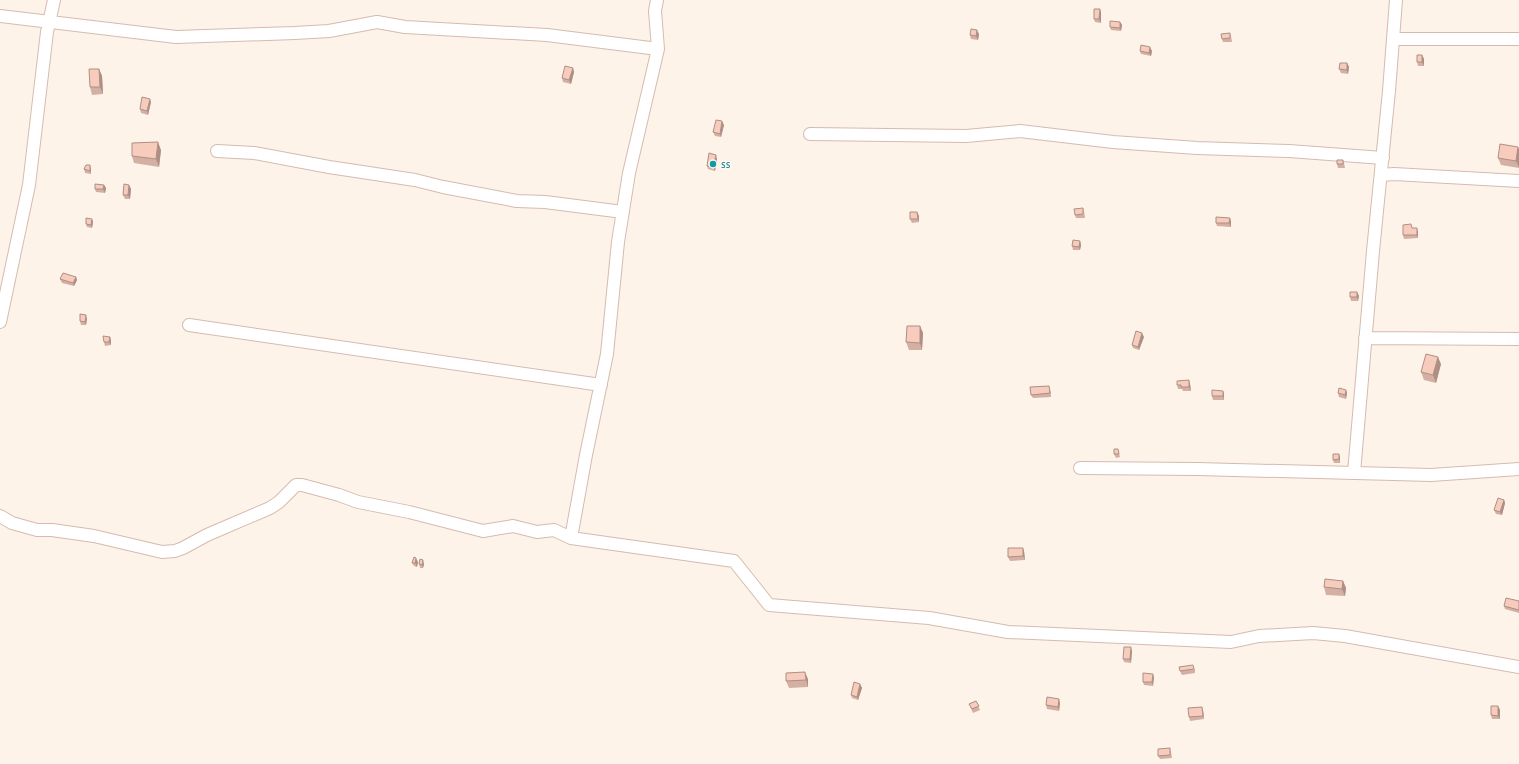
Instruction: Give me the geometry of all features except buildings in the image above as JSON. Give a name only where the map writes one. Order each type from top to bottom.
[{"type":"street","points":[[0,322],[29,185],[49,22],[54,0]]},
{"type":"street","points":[[571,538],[586,455],[608,354],[618,242],[629,173],[658,49],[655,10],[657,0]]},
{"type":"street","points":[[1354,473],[1396,0]]},
{"type":"street","points":[[0,16],[176,36],[315,32],[329,31],[377,22],[405,27],[547,35],[658,49]]},
{"type":"street","points":[[1393,39],[1519,39]]},
{"type":"street","points":[[810,134],[966,136],[1020,131],[1121,143],[1197,148],[1289,151],[1383,158]]},
{"type":"street","points":[[217,151],[254,153],[329,168],[415,180],[517,201],[545,202],[623,212]]},
{"type":"street","points":[[1381,175],[1394,174],[1519,181]]},
{"type":"street","points":[[189,325],[601,385]]},
{"type":"street","points":[[1365,338],[1519,339]]},
{"type":"street","points":[[1080,468],[1196,469],[1431,475],[1519,469]]},
{"type":"street","points":[[0,516],[12,522],[37,530],[52,530],[94,536],[162,552],[175,551],[207,535],[270,508],[299,485],[339,495],[358,502],[409,512],[483,531],[497,530],[513,526],[537,532],[554,530],[571,538],[734,561],[769,605],[929,618],[1008,632],[1231,642],[1259,636],[1313,633],[1345,636],[1519,668]]},
{"type":"place","name":"ss","points":[[713,164]]}]
